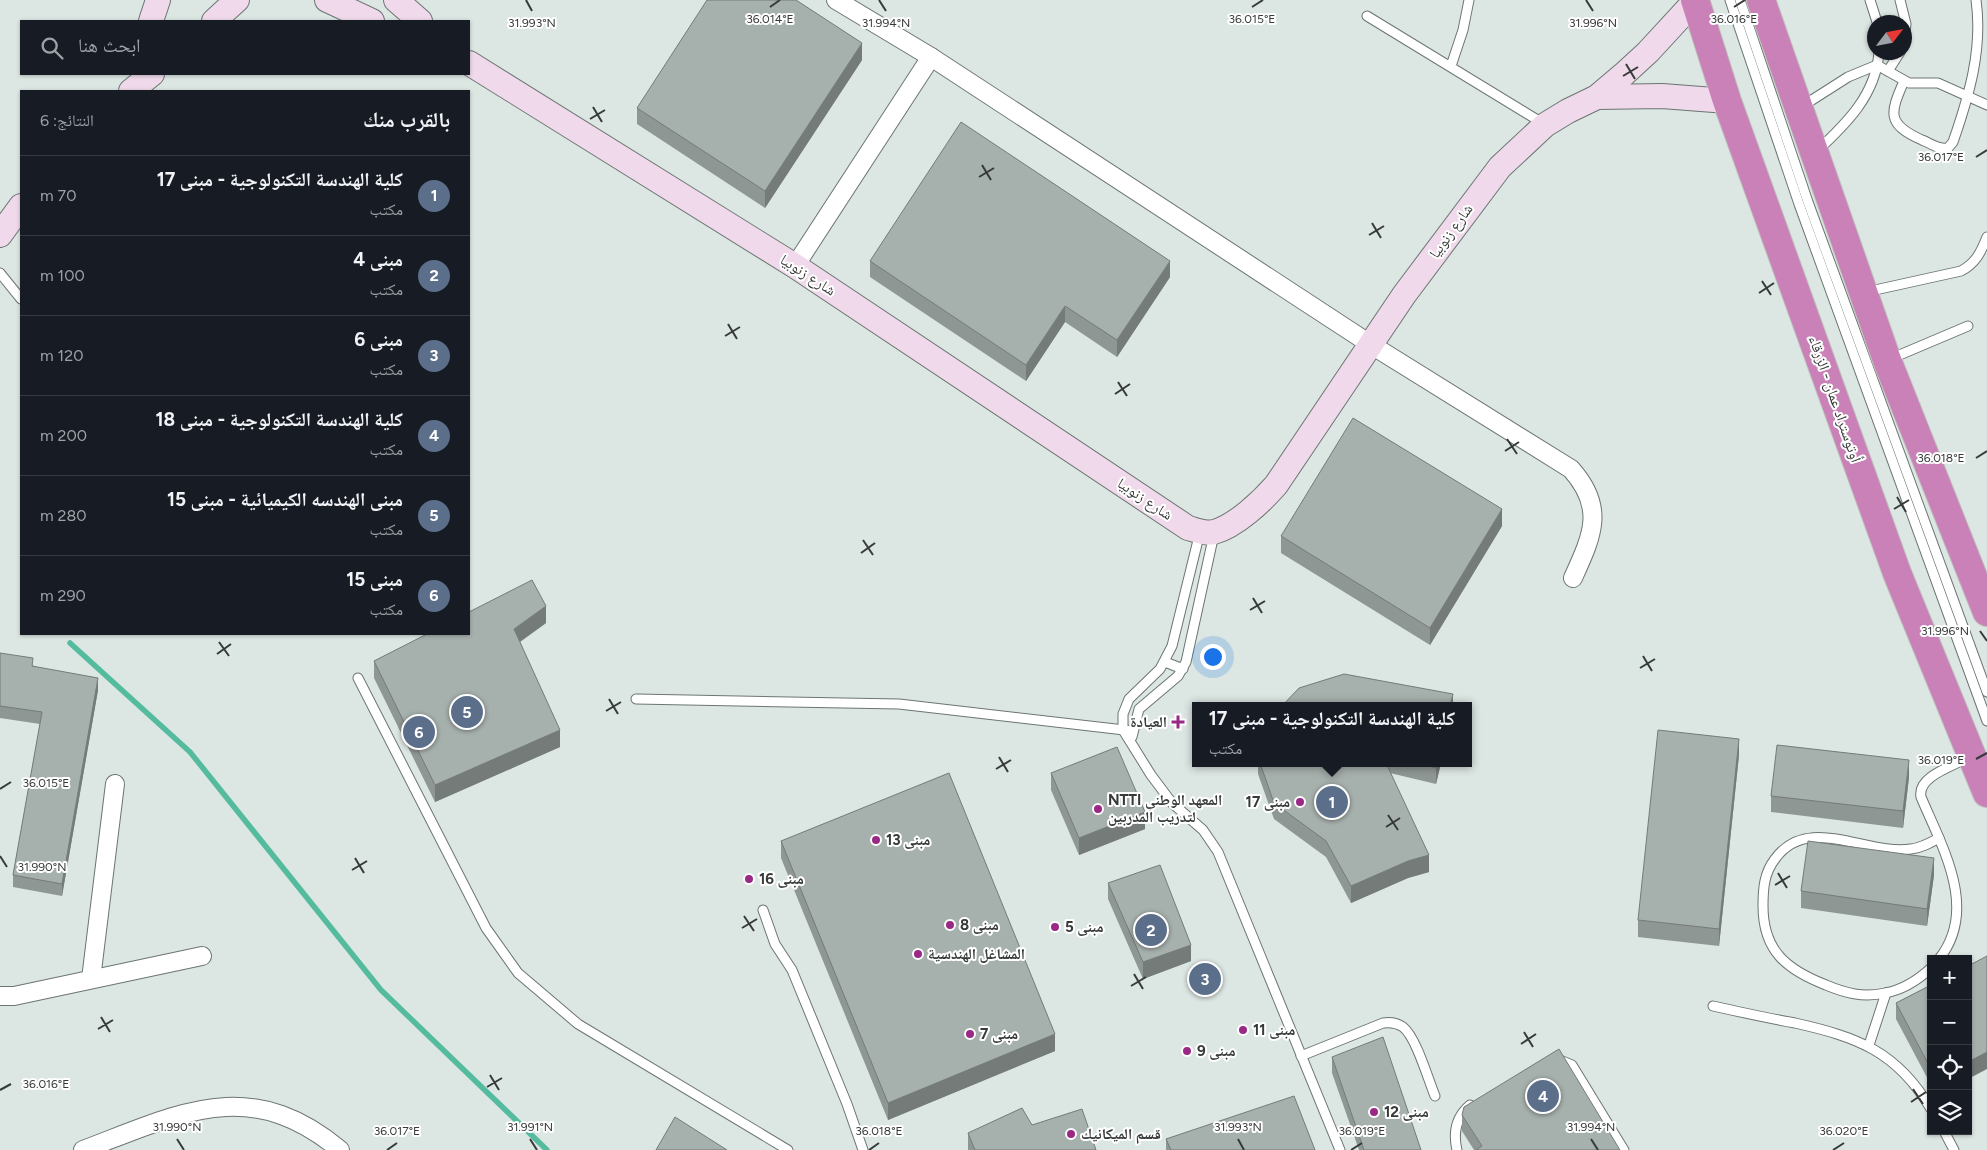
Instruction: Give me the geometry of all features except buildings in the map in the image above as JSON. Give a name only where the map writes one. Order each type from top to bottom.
[{"type":"highway","name":"أوتوستراد عمان - الزرقاء","points":[[1695,0],[1728,101],[1896,574],[1987,793]]},
{"type":"highway","points":[[1761,0],[1888,360],[1987,612]]},
{"type":"street","points":[[151,20],[158,0]]},
{"type":"street","points":[[215,20],[237,0]]},
{"type":"street","points":[[327,0],[370,20]]},
{"type":"street","points":[[396,0],[419,20]]},
{"type":"street","points":[[836,0],[931,57],[1370,344],[1571,469],[1582,480],[1591,501],[1593,524],[1590,538],[1573,578]]},
{"type":"street","name":"شارع زنوبيا","points":[[470,65],[795,266],[1188,528],[1207,532],[1259,504],[1276,485],[1370,344],[1476,197],[1500,167],[1545,125],[1597,97],[1648,52],[1695,0]]},
{"type":"street","points":[[795,266],[931,57]]},
{"type":"street","points":[[117,90],[125,75]]},
{"type":"street","points":[[132,90],[151,75]]},
{"type":"street","points":[[1597,97],[1662,96],[1728,101]]},
{"type":"street","points":[[0,235],[20,207]]},
{"type":"street","points":[[92,979],[115,784]]},
{"type":"street","points":[[0,996],[14,996],[202,956]]},
{"type":"street","points":[[83,1150],[175,1115],[201,1108],[226,1106],[281,1114],[306,1126],[340,1150]]},
{"type":"lane","points":[[1451,66],[1463,30],[1469,0]]},
{"type":"lane","points":[[1730,0],[1802,214],[1987,721]]},
{"type":"lane","points":[[1740,0],[1812,211],[1987,692]]},
{"type":"lane","points":[[1870,0],[1875,15]]},
{"type":"lane","points":[[1900,0],[1904,15]]},
{"type":"lane","points":[[1904,81],[1893,110],[1895,121],[1907,134],[1941,148],[1951,146],[1969,97],[1977,46],[1976,0]]},
{"type":"lane","points":[[1367,16],[1545,125]]},
{"type":"lane","points":[[1815,153],[1840,130],[1860,107],[1867,93],[1878,60]]},
{"type":"lane","points":[[1888,71],[1895,60]]},
{"type":"lane","points":[[1799,108],[1848,77],[1877,65]]},
{"type":"lane","points":[[1877,65],[1904,81],[1916,84],[1938,83],[1987,105]]},
{"type":"lane","points":[[1864,292],[1961,271],[1971,266],[1980,255],[1987,237]]},
{"type":"lane","points":[[0,273],[20,298]]},
{"type":"lane","points":[[1888,360],[1968,326]]},
{"type":"lane","points":[[1207,532],[1177,631],[1165,662],[1129,700],[1123,714],[1123,730],[1172,802],[1203,830],[1218,852],[1340,1150]]},
{"type":"lane","points":[[1131,744],[1139,709],[1178,676],[1183,669],[1192,635],[1207,532]]},
{"type":"lane","points":[[1177,631],[1192,635]]},
{"type":"lane","points":[[1165,662],[1183,669]]},
{"type":"lane","points":[[358,678],[486,928],[518,973],[578,1024],[788,1150]]},
{"type":"lane","points":[[636,699],[899,704],[1133,731]]},
{"type":"lane","points":[[1941,955],[1954,932],[1957,899],[1950,866],[1921,797],[1920,789],[1925,781],[1971,756]]},
{"type":"lane","points":[[1927,971],[1905,987],[1886,993],[1865,996],[1845,993],[1805,977],[1782,960],[1769,941],[1764,928],[1762,894],[1770,865],[1792,844],[1821,837],[1899,850],[1920,848],[1939,838]]},
{"type":"lane","points":[[764,910],[775,944],[792,970],[847,1104],[863,1150]]},
{"type":"lane","points":[[1869,1045],[1886,993]]},
{"type":"lane","points":[[1712,1006],[1832,1031],[1869,1045],[1901,1068],[1915,1083],[1927,1102]]},
{"type":"lane","points":[[1301,1056],[1378,1025],[1395,1023],[1402,1026],[1411,1038],[1435,1096]]},
{"type":"lane","points":[[1544,1060],[1559,1059],[1572,1065],[1624,1150]]},
{"type":"lane","points":[[1458,1150],[1455,1132],[1457,1123],[1466,1109],[1479,1099]]},
{"type":"lane","points":[[1946,1135],[1954,1150]]},
{"type":"waterway","points":[[70,643],[190,752],[381,990],[547,1150]]},
{"type":"place","name":"مبنى الهندسه الكيميائية - مبنى 15","points":[[467,712]]},
{"type":"place","name":"العيادة","points":[[1178,722]]},
{"type":"place","name":"مبنى 15","points":[[419,732]]},
{"type":"place","name":"مبنى 17","points":[[1300,802]]},
{"type":"place","name":"كلية الهندسة التكنولوجية - مبنى 17","points":[[1332,802]]},
{"type":"place","name":"NTTI المعهد الوطني لتدريب المدربين","points":[[1098,809]]},
{"type":"place","name":"مبنى 13","points":[[876,840]]},
{"type":"place","name":"مبنى 16","points":[[749,879]]},
{"type":"place","name":"مبنى 8","points":[[950,925]]},
{"type":"place","name":"مبنى 5","points":[[1055,927]]},
{"type":"place","name":"مبنى 4","points":[[1151,930]]},
{"type":"place","name":"المشاغل الهندسية","points":[[918,954]]},
{"type":"place","name":"مبنى 6","points":[[1205,979]]},
{"type":"place","name":"مبنى 11","points":[[1243,1030]]},
{"type":"place","name":"مبنى 7","points":[[970,1034]]},
{"type":"place","name":"مبنى 9","points":[[1187,1051]]},
{"type":"place","name":"كلية الهندسة التكنولوجية - مبنى 18","points":[[1543,1096]]},
{"type":"place","name":"مبنى 12","points":[[1374,1112]]},
{"type":"place","name":"قسم الميكانيك","points":[[1071,1134]]}]
